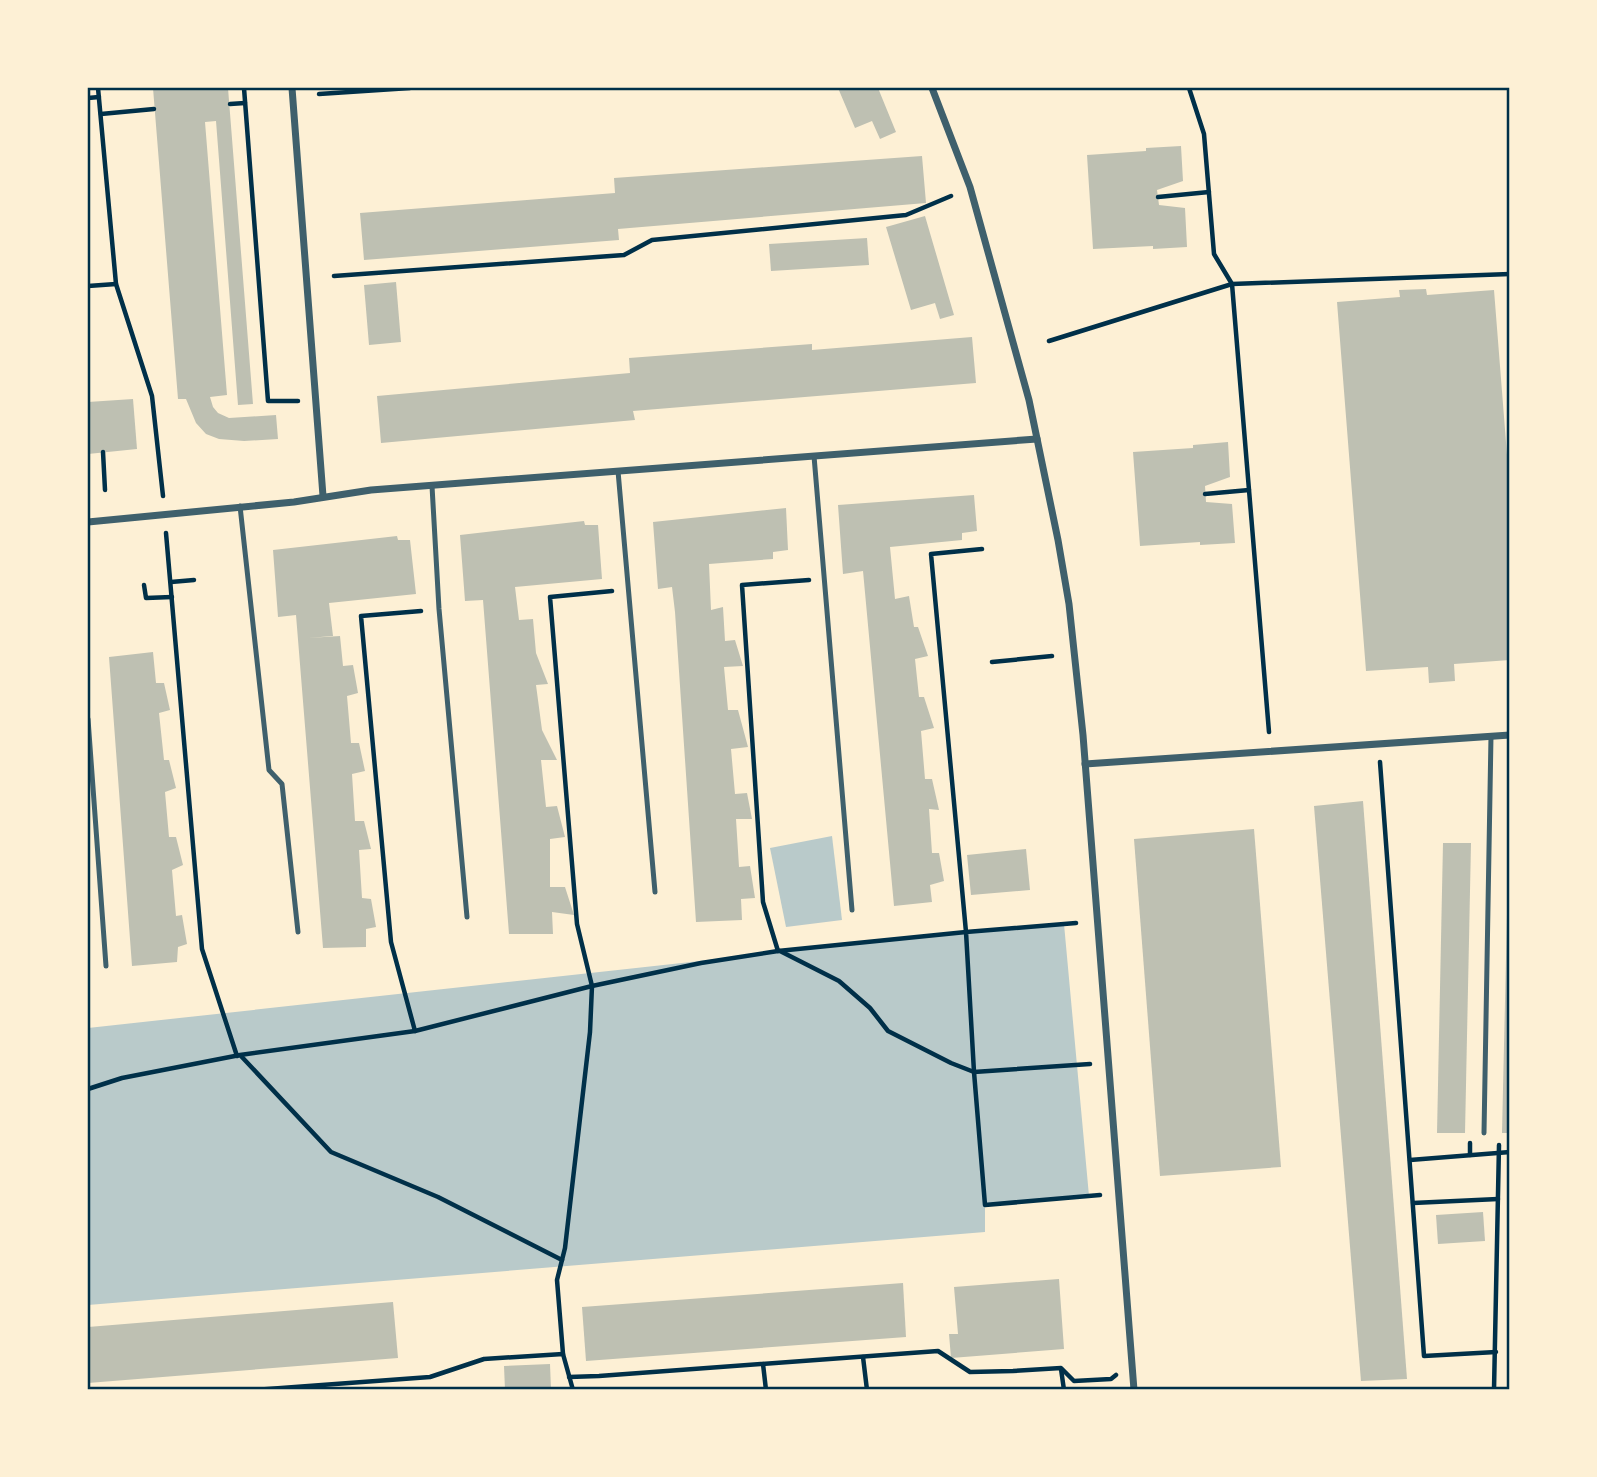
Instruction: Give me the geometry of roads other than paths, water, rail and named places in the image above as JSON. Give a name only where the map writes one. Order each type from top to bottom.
[{"type":"street","points":[[292,88],[323,496]]},
{"type":"street","points":[[932,88],[970,187],[1029,400],[1069,604],[1079,685],[1134,1390]]},
{"type":"street","points":[[88,522],[294,502],[371,490],[1037,439]]},
{"type":"street","points":[[1085,764],[1510,735]]},
{"type":"lane","points":[[814,456],[852,910]]},
{"type":"lane","points":[[618,471],[655,892]]},
{"type":"lane","points":[[432,485],[439,609],[467,917]]},
{"type":"lane","points":[[240,506],[269,770],[282,784],[298,932]]},
{"type":"lane","points":[[88,719],[106,966]]},
{"type":"lane","points":[[1484,1133],[1491,736]]}]
